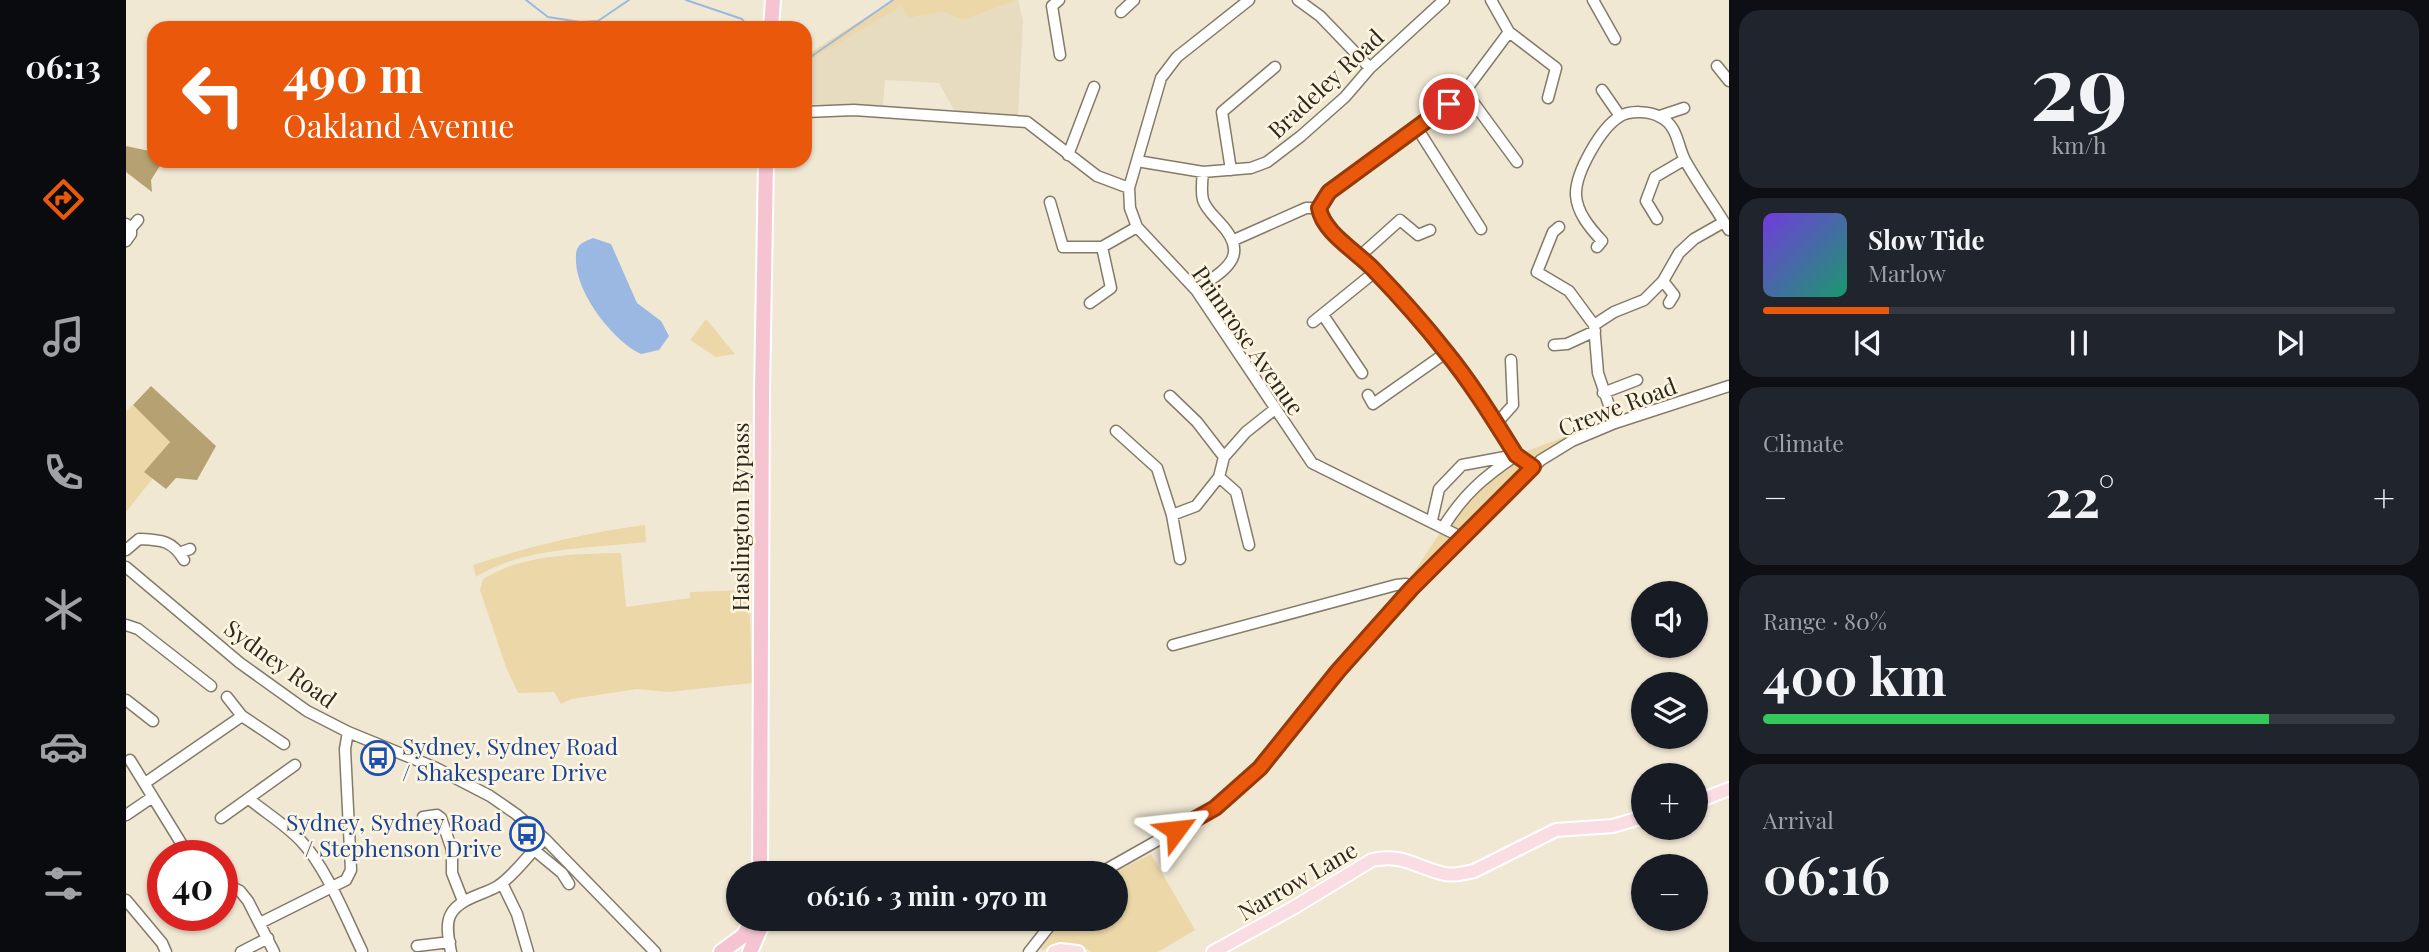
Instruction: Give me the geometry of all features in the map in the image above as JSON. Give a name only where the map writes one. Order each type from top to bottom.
[{"type":"highway","points":[[772,21],[773,0]]},
{"type":"highway","name":"Haslington Bypass","points":[[760,861],[766,168]]},
{"type":"highway","points":[[721,952],[746,931]]},
{"type":"highway","points":[[750,952],[759,931]]},
{"type":"main road","points":[[1708,797],[1729,789]]},
{"type":"main road","name":"Narrow Lane","points":[[1213,952],[1372,860],[1386,857],[1401,859],[1446,874],[1460,874],[1474,871],[1556,830],[1613,826],[1631,821]]},
{"type":"main road","points":[[1054,952],[1078,952]]},
{"type":"street","points":[[1059,0],[1052,6],[1060,55]]},
{"type":"street","points":[[1121,12],[1134,0]]},
{"type":"street","points":[[1050,202],[1063,247],[1102,247],[1137,227],[1130,208],[1129,188],[1161,78],[1177,57],[1249,0]]},
{"type":"street","points":[[1298,0],[1320,16],[1370,68]]},
{"type":"street","name":"Bradeley Road","points":[[1137,161],[1203,172],[1251,168],[1266,162],[1301,136],[1345,97],[1370,68],[1444,0]]},
{"type":"street","points":[[1491,0],[1509,32],[1556,68],[1548,98]]},
{"type":"street","points":[[1593,0],[1615,39]]},
{"type":"street","points":[[1319,208],[1329,192],[1465,91],[1509,32]]},
{"type":"street","points":[[1717,66],[1727,83]]},
{"type":"street","points":[[1231,170],[1222,112],[1275,67]]},
{"type":"street","points":[[1068,155],[1094,87]]},
{"type":"street","points":[[1602,90],[1620,116]]},
{"type":"street","points":[[1465,91],[1517,162]]},
{"type":"street","points":[[1603,242],[1586,223],[1576,195],[1582,169],[1609,125],[1620,116],[1641,112],[1660,116],[1684,108]]},
{"type":"street","points":[[812,112],[854,110],[1027,122],[1097,176],[1129,188]]},
{"type":"street","points":[[1553,345],[1567,344],[1595,328],[1614,312],[1644,300],[1663,281],[1686,246],[1694,239],[1727,226],[1684,160],[1675,133],[1660,116]]},
{"type":"street","points":[[1417,128],[1481,229]]},
{"type":"street","points":[[1641,186],[1684,160]]},
{"type":"street","points":[[1196,290],[1226,269],[1235,251],[1234,240],[1203,200],[1203,172]]},
{"type":"street","points":[[1655,177],[1646,201],[1657,219]]},
{"type":"street","points":[[1234,240],[1306,208],[1319,208]]},
{"type":"street","points":[[1319,208],[1325,226],[1376,271],[1447,352],[1516,455],[1533,467]]},
{"type":"street","points":[[1360,255],[1400,220],[1418,235],[1430,230]]},
{"type":"street","points":[[126,241],[131,234],[132,224]]},
{"type":"street","name":"Primrose Avenue","points":[[1137,227],[1196,290],[1312,463],[1432,520],[1461,537]]},
{"type":"street","points":[[1559,227],[1553,232],[1537,271],[1569,291],[1595,328],[1598,373],[1615,423]]},
{"type":"street","points":[[1090,303],[1111,288],[1102,247]]},
{"type":"street","points":[[1312,322],[1376,271]]},
{"type":"street","points":[[1663,281],[1675,298]]},
{"type":"street","points":[[1323,315],[1362,373]]},
{"type":"street","points":[[1371,400],[1447,352]]},
{"type":"street","points":[[1496,424],[1513,405],[1511,360]]},
{"type":"street","points":[[1603,393],[1637,380]]},
{"type":"street","name":"Crewe Road","points":[[1121,861],[1215,808],[1260,768],[1338,671],[1411,589],[1533,467],[1572,441],[1615,423],[1729,386]]},
{"type":"street","points":[[1170,396],[1197,422],[1224,457]]},
{"type":"street","points":[[1172,515],[1196,506],[1220,477],[1224,457],[1246,432],[1275,409]]},
{"type":"street","points":[[1116,431],[1157,468],[1172,515],[1180,559]]},
{"type":"street","points":[[1432,520],[1439,489],[1462,465],[1516,455]]},
{"type":"street","points":[[1444,526],[1475,485],[1516,455]]},
{"type":"street","points":[[1220,477],[1236,492],[1249,545]]},
{"type":"street","points":[[126,550],[139,539],[163,540],[181,557],[190,549]]},
{"type":"street","name":"Sydney Road","points":[[126,566],[273,688],[307,711],[348,732],[436,768],[490,796],[545,839],[658,951]]},
{"type":"street","points":[[1174,645],[1396,585],[1406,584],[1411,589]]},
{"type":"street","points":[[126,625],[138,629],[211,686]]},
{"type":"street","points":[[227,697],[242,716],[284,744]]},
{"type":"street","points":[[126,700],[153,721]]},
{"type":"street","points":[[145,783],[242,716]]},
{"type":"street","points":[[260,923],[346,880],[351,867],[345,749],[348,732]]},
{"type":"street","points":[[130,760],[179,840]]},
{"type":"street","points":[[221,818],[295,765]]},
{"type":"street","points":[[126,815],[151,798]]},
{"type":"street","points":[[249,799],[299,839],[331,889],[362,951]]},
{"type":"street","points":[[423,817],[437,815],[441,818],[452,850],[452,873],[463,901]]},
{"type":"street","points":[[417,946],[450,947],[449,918],[463,901],[483,895],[502,883],[545,839]]},
{"type":"street","points":[[533,849],[562,873],[569,884]]},
{"type":"street","points":[[502,883],[519,920],[528,952]]},
{"type":"street","points":[[238,890],[260,923],[274,952]]},
{"type":"street","points":[[126,900],[166,952]]},
{"type":"street","points":[[1029,952],[1046,931]]},
{"type":"street","points":[[241,952],[268,938]]},
{"type":"shaded area","points":[[893,0],[1018,0],[963,20],[943,12],[909,18],[901,6],[812,59],[812,52]]},
{"type":"shaded area","points":[[1018,0],[1023,20],[1018,116],[955,112],[939,83],[885,80],[883,107],[812,104],[812,59],[902,5],[909,18],[943,12],[963,20]]},
{"type":"shaded area","points":[[126,146],[147,150],[147,168],[159,168],[151,180],[152,192],[126,172]]},
{"type":"shaded area","points":[[706,319],[735,354],[716,357],[690,340]]},
{"type":"shaded area","points":[[151,386],[216,446],[197,480],[176,478],[166,489],[144,472],[170,442],[133,405]]},
{"type":"shaded area","points":[[133,405],[170,442],[145,471],[153,478],[126,512],[126,411]]},
{"type":"shaded area","points":[[1613,419],[1557,449],[1411,589],[1406,584],[1442,530],[1459,534],[1449,522],[1459,503],[1516,455]]},
{"type":"shaded area","points":[[645,525],[646,542],[537,554],[516,559],[476,577],[473,565],[494,558],[579,536]]},
{"type":"shaded area","points":[[621,553],[626,607],[690,598],[690,592],[749,590],[752,683],[668,692],[637,689],[572,699],[561,704],[554,692],[518,693],[506,667],[480,590],[483,579],[532,560],[568,555]]},
{"type":"shaded area","points":[[1151,854],[1195,930],[1158,952],[1091,952],[1073,945],[1041,950],[1040,945],[1051,931],[1128,931],[1128,866]]},
{"type":"water","points":[[593,238],[611,244],[637,303],[661,321],[669,336],[659,350],[641,354],[630,348],[608,328],[590,302],[578,275],[576,254],[580,245]]},
{"type":"waterway","points":[[526,0],[548,17],[574,21]]},
{"type":"waterway","points":[[598,21],[629,0]]},
{"type":"waterway","points":[[686,0],[744,21]]},
{"type":"waterway","points":[[812,56],[893,0]]},
{"type":"place","name":"Sydney, Sydney Road / Shakespeare Drive","points":[[378,758]]},
{"type":"place","name":"Sydney, Sydney Road / Stephenson Drive","points":[[527,834]]},
{"type":"route","points":[[1176,830],[1215,808],[1260,768],[1338,671],[1411,589],[1533,467],[1516,455],[1447,352],[1376,271],[1325,226],[1321,218],[1319,208],[1329,192],[1449,104]]}]
